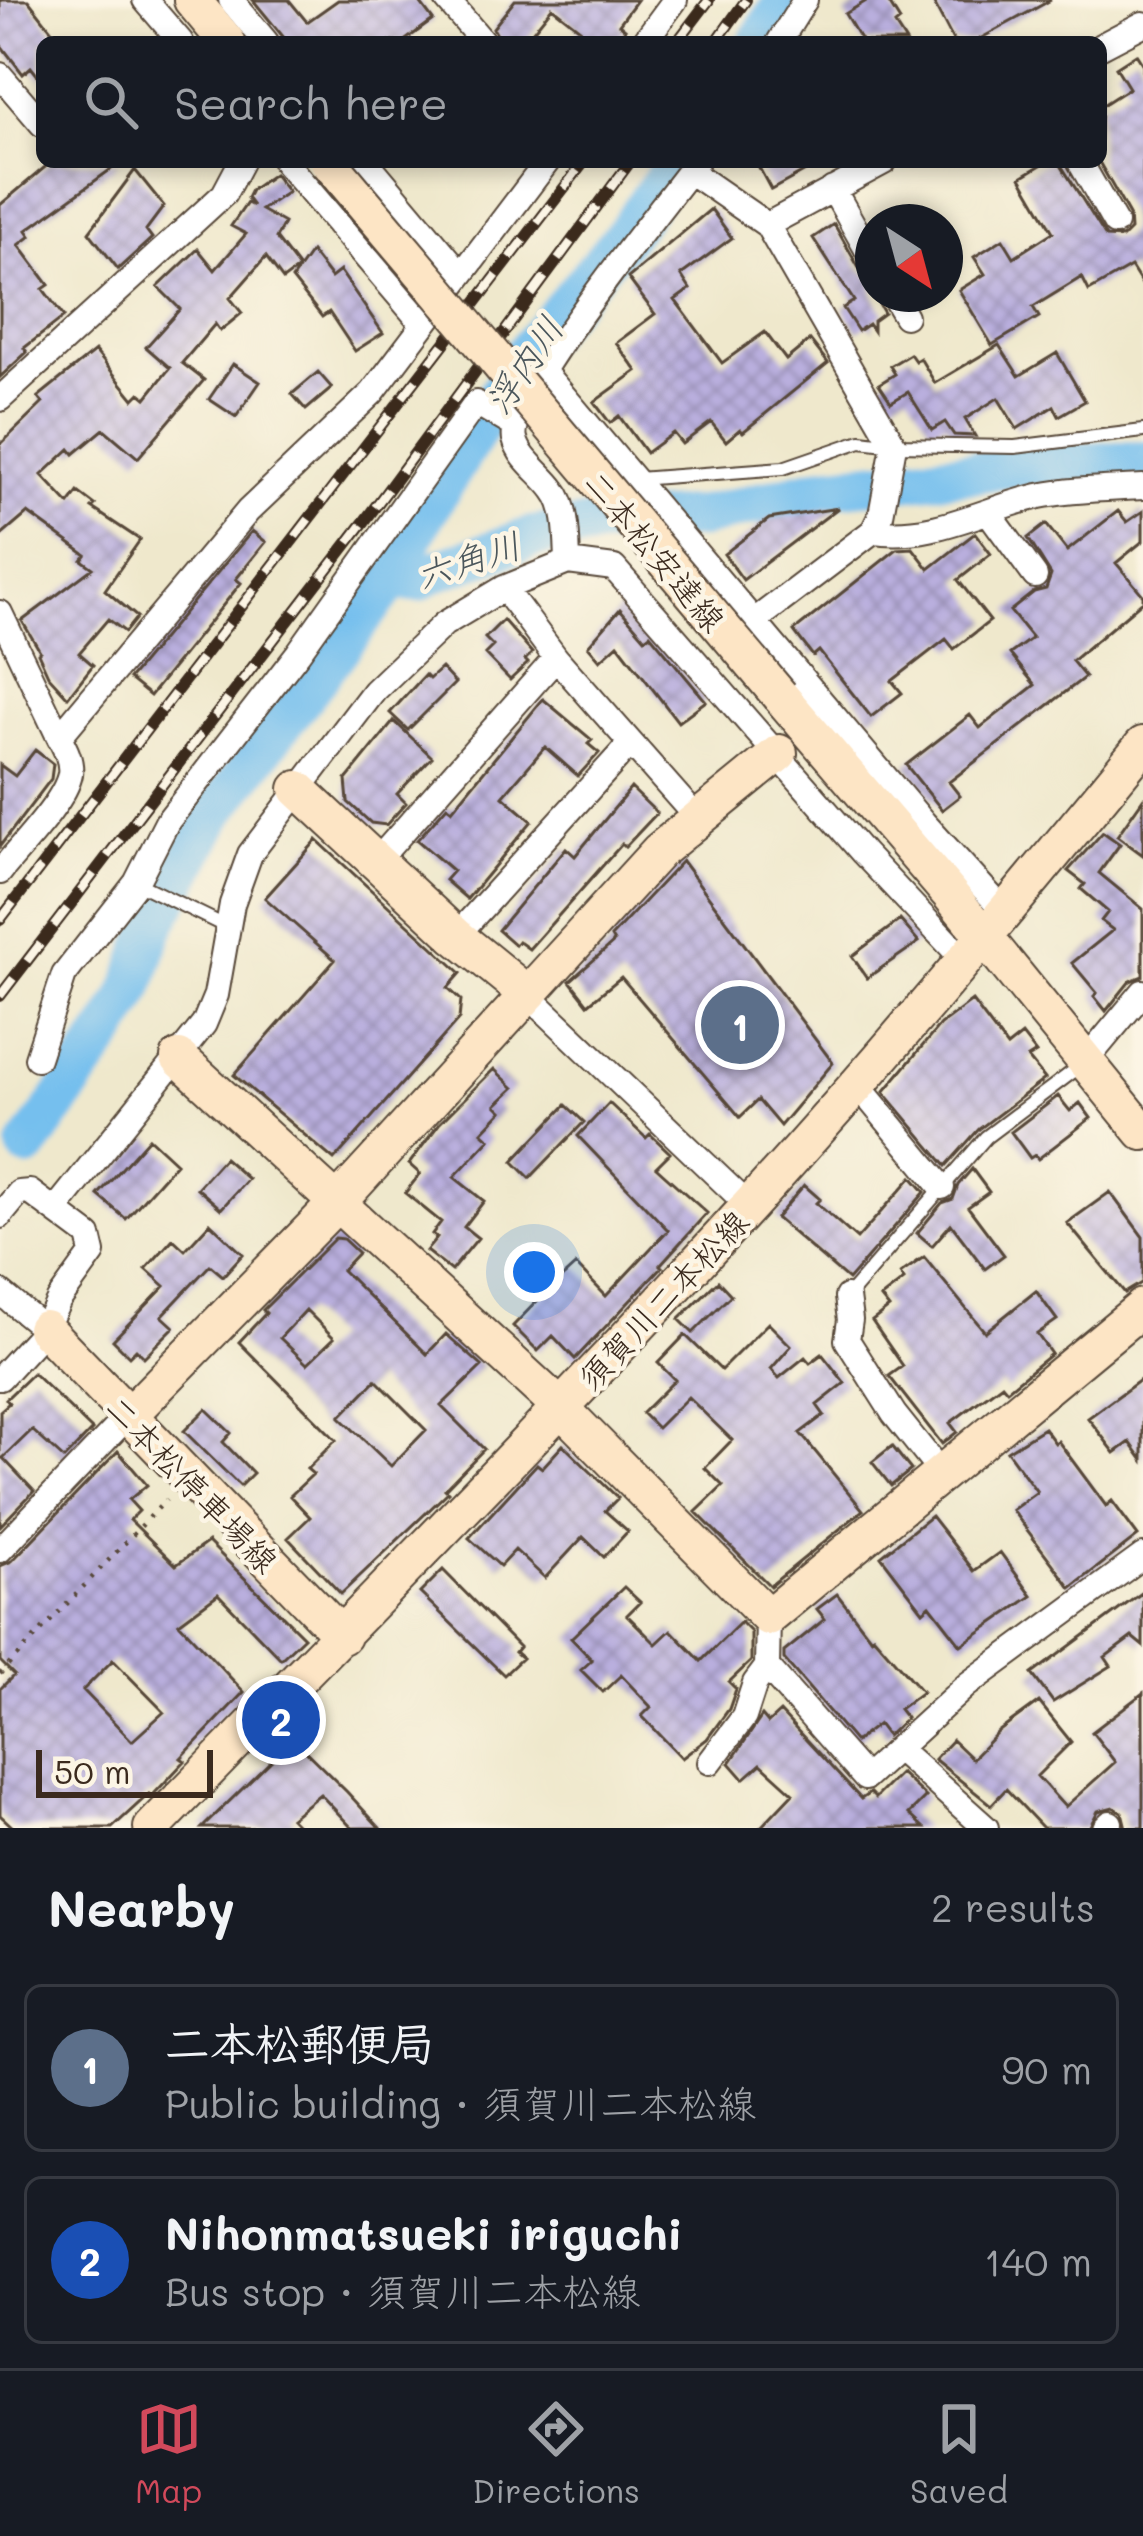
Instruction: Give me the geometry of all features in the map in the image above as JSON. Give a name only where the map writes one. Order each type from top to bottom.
[{"type":"main road","points":[[191,0],[222,36]]},
{"type":"main road","name":"二本松安達線","points":[[334,168],[984,936],[1143,1132]]},
{"type":"main road","name":"須賀川二本松線","points":[[152,1828],[342,1636],[749,1206],[1143,745]]},
{"type":"main road","points":[[128,1416],[337,1203],[659,850],[778,753]]},
{"type":"main road","points":[[298,789],[374,863],[526,993]]},
{"type":"main road","points":[[179,1058],[560,1407],[769,1617],[1143,1307]]},
{"type":"main road","name":"二本松停車場線","points":[[45,1329],[342,1636]]},
{"type":"street","points":[[146,0],[174,36]]},
{"type":"street","points":[[231,0],[261,36]]},
{"type":"street","points":[[648,36],[674,0]]},
{"type":"street","points":[[783,36],[805,0]]},
{"type":"street","points":[[455,3],[479,36]]},
{"type":"street","points":[[1107,43],[1143,24]]},
{"type":"street","points":[[0,75],[36,117]]},
{"type":"street","points":[[0,399],[177,240],[224,194],[239,168]]},
{"type":"street","points":[[290,168],[422,323]]},
{"type":"street","points":[[372,168],[461,274]]},
{"type":"street","points":[[59,736],[248,511],[373,393],[542,168]]},
{"type":"street","points":[[498,416],[541,369],[692,168]]},
{"type":"street","points":[[695,168],[766,225],[894,446],[877,523],[753,622]]},
{"type":"street","points":[[766,225],[873,168]]},
{"type":"street","points":[[1083,168],[1115,223]]},
{"type":"street","points":[[833,189],[855,228]]},
{"type":"street","points":[[541,369],[753,622],[984,936]]},
{"type":"street","points":[[37,1058],[64,974],[141,885],[167,822],[298,652],[476,403],[498,416],[558,494],[568,558]]},
{"type":"street","points":[[877,523],[899,535],[1057,493],[1143,487]]},
{"type":"street","points":[[989,513],[1035,576]]},
{"type":"street","points":[[56,1209],[179,1058],[212,1009],[217,922],[250,854],[374,691],[444,624],[568,558],[614,568],[863,853],[984,936]]},
{"type":"street","points":[[504,588],[629,746],[697,818]]},
{"type":"street","points":[[0,872],[62,793],[70,775],[69,757],[4,620]]},
{"type":"street","points":[[0,654],[4,620]]},
{"type":"street","points":[[374,863],[556,658]]},
{"type":"street","points":[[456,936],[629,746]]},
{"type":"street","points":[[1084,1063],[1143,992]]},
{"type":"street","points":[[526,993],[749,1206]]},
{"type":"street","points":[[856,1083],[942,1187]]},
{"type":"street","points":[[0,1216],[19,1193],[30,1192],[88,1236],[94,1253],[59,1300],[45,1329],[0,1378]]},
{"type":"street","points":[[0,1292],[45,1329]]},
{"type":"street","points":[[848,1297],[847,1340],[894,1414],[942,1474]]},
{"type":"street","points":[[0,1550],[128,1416]]},
{"type":"street","points":[[766,1667],[866,1778],[967,1684],[1143,1556]]},
{"type":"street","points":[[710,1762],[744,1717],[755,1683],[766,1667],[769,1617]]},
{"type":"street","points":[[899,1750],[986,1828]]},
{"type":"lane","points":[[643,486],[783,468],[861,441],[894,446],[1015,446],[1143,431]]},
{"type":"lane","points":[[141,885],[217,922]]},
{"type":"lane","points":[[848,1297],[986,1137],[1084,1063]]},
{"type":"path","points":[[0,1674],[186,1479]]},
{"type":"building","points":[[0,0],[28,0],[56,36],[36,36],[36,73],[31,67],[23,74],[0,44]]},
{"type":"building","points":[[253,0],[289,0],[307,22],[338,0],[418,0],[433,20],[411,36],[283,36]]},
{"type":"building","points":[[515,0],[637,0],[619,24],[625,29],[620,36],[575,36],[580,29],[552,7],[529,36],[498,36],[493,28]]},
{"type":"building","points":[[868,0],[887,0],[900,21],[895,25],[902,36],[858,36],[845,14]]},
{"type":"building","points":[[932,0],[1051,0],[985,36],[951,36]]},
{"type":"building","points":[[1136,54],[1143,65],[1143,286],[1131,267],[1089,291],[1082,277],[1033,307],[1039,317],[992,345],[963,297],[963,288],[985,274],[974,257],[1003,239],[1014,257],[1053,232],[1021,177],[1036,168],[1063,168],[1106,237],[1122,238],[1130,230],[1129,215],[1102,168],[1107,168],[1107,102],[1129,88],[1116,67]]},
{"type":"building","points":[[44,168],[113,168],[27,230],[31,236],[19,245],[49,285],[43,289],[64,317],[24,348],[27,352],[0,377],[0,205]]},
{"type":"building","points":[[759,168],[811,168],[771,190]]},
{"type":"building","points":[[135,170],[164,206],[146,230],[152,238],[118,269],[89,232]]},
{"type":"building","points":[[274,174],[288,192],[261,210],[284,223],[276,238],[299,268],[283,280],[266,257],[230,298],[242,313],[220,331],[215,324],[182,363],[204,380],[138,458],[104,429],[74,454],[70,449],[42,475],[69,504],[78,492],[95,505],[92,508],[140,540],[105,590],[137,617],[125,632],[108,619],[79,653],[93,665],[68,697],[48,675],[22,621],[93,568],[82,560],[86,555],[28,513],[0,537],[0,445],[43,403],[38,397],[95,351],[134,399],[140,393],[146,398],[170,368],[146,347],[180,309],[158,287],[198,249],[215,270],[246,234],[231,226],[247,203],[253,206],[247,198],[251,190]]},
{"type":"building","points":[[711,209],[732,238],[681,275],[690,289],[675,300],[722,363],[765,332],[786,360],[810,340],[828,363],[726,441],[711,422],[682,444],[673,433],[646,453],[619,416],[610,423],[594,402],[637,371],[616,343],[655,314],[628,278]]},
{"type":"building","points":[[834,224],[855,261],[855,312],[884,313],[873,321],[873,331],[868,324],[858,331],[843,308],[854,301],[813,238]]},
{"type":"building","points":[[311,252],[331,278],[340,271],[383,333],[355,351],[329,312],[322,317],[292,279]]},
{"type":"building","points":[[999,345],[1019,376],[1057,353],[1085,401],[1059,416],[1054,406],[1017,429],[998,398],[965,419],[975,436],[954,435],[945,422],[932,430],[908,392],[891,402],[879,384],[895,374],[890,366],[910,354],[915,361],[920,358],[935,383]]},
{"type":"building","points":[[233,364],[260,382],[236,417],[209,399]]},
{"type":"building","points":[[318,372],[332,388],[306,410],[292,394]]},
{"type":"building","points":[[838,508],[743,580],[724,554],[769,519]]},
{"type":"building","points":[[1118,511],[1127,522],[1143,511],[1143,541],[1116,563],[1143,601],[1072,661],[1085,677],[949,782],[960,796],[942,810],[906,765],[970,715],[980,728],[1035,685],[1010,654],[1032,638],[1010,611],[1034,592],[1046,589],[1051,575],[1028,538],[1046,524],[1067,551]]},
{"type":"building","points":[[252,531],[266,542],[236,579],[241,583],[150,696],[129,679]]},
{"type":"building","points":[[975,533],[991,554],[958,580],[990,621],[954,649],[946,639],[892,681],[902,693],[871,717],[819,651],[813,656],[794,631],[897,549],[913,548],[929,569]]},
{"type":"building","points":[[620,609],[645,638],[650,634],[706,701],[678,722],[618,644],[600,660],[588,646]]},
{"type":"building","points":[[503,620],[532,653],[510,680],[485,654],[493,646],[485,638]]},
{"type":"building","points":[[441,668],[455,683],[408,730],[390,713],[425,675],[429,679]]},
{"type":"building","points":[[543,699],[592,740],[588,744],[599,753],[578,776],[545,747],[503,796],[532,821],[467,899],[445,880],[453,871],[417,840],[447,806],[452,810]]},
{"type":"building","points":[[394,721],[432,757],[397,794],[406,803],[386,825],[371,823],[348,802],[346,780]]},
{"type":"building","points":[[35,750],[53,764],[51,779],[0,846],[0,765],[15,776]]},
{"type":"building","points":[[631,788],[657,813],[625,847],[622,844],[529,949],[518,941],[515,945],[498,930],[566,848],[575,856]]},
{"type":"building","points":[[1143,799],[1143,855],[1117,836]]},
{"type":"building","points":[[1103,832],[1120,844],[1099,873],[1143,909],[1143,976],[1130,981],[1106,1011],[1072,963],[1113,930],[1101,921],[1108,912],[1068,871]]},
{"type":"building","points":[[317,840],[461,973],[448,988],[461,1000],[459,1019],[334,1160],[234,1075],[335,960],[265,898]]},
{"type":"building","points":[[682,861],[833,1063],[780,1126],[758,1100],[740,1117],[621,977],[588,1004],[570,981],[614,942],[611,937]]},
{"type":"building","points":[[900,920],[919,942],[867,978],[852,956]]},
{"type":"building","points":[[972,1001],[1007,1047],[1022,1035],[1036,1053],[1028,1058],[1045,1079],[979,1129],[946,1166],[884,1092],[940,1025]]},
{"type":"building","points":[[494,1069],[514,1088],[496,1105],[502,1111],[482,1132],[490,1139],[454,1177],[484,1201],[464,1227],[478,1238],[451,1271],[426,1251],[437,1238],[432,1234],[441,1222],[405,1193],[420,1174],[409,1164],[439,1124]]},
{"type":"building","points":[[1058,1096],[1070,1111],[1080,1103],[1091,1118],[1038,1159],[1030,1158],[1011,1132]]},
{"type":"building","points":[[609,1103],[646,1138],[650,1134],[670,1153],[656,1167],[707,1213],[575,1359],[553,1336],[538,1351],[513,1326],[576,1265],[606,1296],[668,1230],[578,1136]]},
{"type":"building","points":[[566,1105],[584,1122],[530,1178],[513,1161]]},
{"type":"building","points":[[149,1138],[176,1163],[126,1219],[98,1195]]},
{"type":"building","points":[[224,1158],[248,1179],[221,1209],[197,1188]]},
{"type":"building","points":[[972,1169],[989,1192],[968,1207],[1004,1255],[985,1269],[951,1224],[932,1246],[917,1233],[942,1203],[953,1199]]},
{"type":"building","points":[[912,1177],[925,1192],[848,1280],[776,1218],[804,1185],[820,1199],[816,1203],[857,1239]]},
{"type":"building","points":[[1110,1192],[1143,1237],[1143,1282],[1125,1293],[1067,1223]]},
{"type":"building","points":[[210,1223],[243,1254],[223,1276],[210,1265],[162,1316],[174,1327],[144,1357],[136,1349],[129,1356],[113,1340],[165,1286],[146,1269],[173,1239],[185,1250]]},
{"type":"building","points":[[335,1238],[343,1239],[358,1253],[342,1270],[427,1354],[446,1334],[482,1366],[441,1406],[484,1449],[445,1489],[448,1492],[341,1594],[288,1538],[310,1517],[290,1496],[313,1474],[307,1469],[336,1440],[239,1342],[266,1313],[263,1310]],"holes":[[[306,1310],[334,1338],[307,1364],[280,1338]],[[376,1380],[426,1430],[391,1466],[340,1417]]]},
{"type":"building","points":[[924,1257],[985,1332],[1036,1291],[1057,1320],[1037,1334],[1051,1354],[1007,1390],[1002,1384],[950,1423],[957,1432],[942,1444],[889,1376],[903,1366],[872,1321],[889,1308],[881,1298],[904,1280],[900,1274]]},
{"type":"building","points":[[718,1281],[731,1295],[693,1333],[679,1319]]},
{"type":"building","points":[[768,1323],[791,1346],[771,1369],[779,1378],[805,1357],[810,1363],[822,1354],[845,1383],[817,1405],[824,1415],[800,1433],[863,1510],[770,1586],[696,1512],[723,1486],[705,1468],[732,1440],[688,1397],[657,1428],[642,1413],[675,1380],[658,1363],[685,1335],[721,1370]]},
{"type":"building","points":[[33,1373],[92,1430],[64,1459],[32,1430],[3,1458],[34,1491],[0,1526],[0,1411]]},
{"type":"building","points":[[1143,1378],[1143,1460],[1130,1442],[1115,1453],[1088,1418]]},
{"type":"building","points":[[206,1409],[231,1433],[223,1442],[253,1473],[240,1486],[184,1431]]},
{"type":"building","points":[[1044,1428],[1106,1506],[1112,1501],[1138,1536],[1071,1588],[1012,1510],[1037,1492],[1007,1451]]},
{"type":"building","points":[[563,1445],[618,1498],[605,1511],[628,1531],[604,1557],[583,1537],[545,1578],[515,1550],[500,1566],[469,1538],[537,1464],[542,1468]]},
{"type":"building","points":[[892,1446],[911,1470],[891,1486],[872,1462]]},
{"type":"building","points":[[118,1451],[147,1485],[129,1500],[139,1511],[130,1520],[176,1565],[208,1542],[304,1637],[281,1659],[218,1594],[179,1623],[244,1692],[181,1758],[185,1761],[112,1828],[14,1828],[0,1815],[0,1689],[14,1675],[0,1661],[0,1566],[12,1561]],"holes":[[[113,1660],[164,1712],[132,1741],[83,1690]]]},
{"type":"building","points":[[931,1516],[974,1571],[1000,1552],[1032,1596],[961,1645],[930,1605],[923,1611],[881,1556]]},
{"type":"building","points":[[443,1570],[519,1647],[515,1652],[522,1658],[504,1675],[420,1593]]},
{"type":"building","points":[[624,1587],[640,1602],[627,1615],[656,1644],[671,1630],[701,1661],[741,1622],[751,1632],[751,1661],[729,1682],[736,1689],[729,1709],[707,1739],[682,1758],[642,1716],[651,1707],[621,1675],[603,1692],[581,1670],[592,1660],[571,1638]]},
{"type":"building","points":[[1143,1592],[1143,1646],[1132,1637],[1105,1657],[1111,1666],[1053,1702],[1032,1674]]},
{"type":"building","points":[[837,1594],[922,1692],[899,1709],[906,1718],[887,1736],[878,1724],[855,1742],[784,1659],[784,1652],[825,1619],[817,1609]]},
{"type":"building","points":[[1143,1693],[1143,1828],[1126,1828],[1122,1812],[1113,1807],[1098,1811],[1089,1828],[1043,1828],[1006,1789],[991,1805],[934,1759],[952,1740],[972,1759],[998,1732],[1039,1702],[1071,1742],[1037,1776],[1065,1807],[1115,1762],[1092,1732]]},
{"type":"building","points":[[780,1712],[861,1799],[870,1793],[875,1798],[900,1773],[926,1797],[909,1814],[924,1828],[760,1828],[793,1793],[761,1764],[744,1779],[730,1763],[762,1716],[768,1723]]},
{"type":"building","points":[[285,1731],[380,1828],[352,1828],[320,1794],[290,1818],[300,1828],[202,1828],[276,1756],[269,1748]]},
{"type":"waterway","name":"浮内川","points":[[763,36],[785,0]]},
{"type":"waterway","name":"六角川","points":[[28,1147],[133,989],[153,929],[215,812],[391,580],[424,515],[522,357],[627,232],[672,168]]},
{"type":"waterway","name":"六角川","points":[[391,580],[418,581],[532,537],[600,525],[702,517],[825,487],[1044,464],[1143,462]]},
{"type":"railway","points":[[682,36],[709,0]]},
{"type":"railway","points":[[720,36],[746,0]]},
{"type":"railway","points":[[0,920],[579,168]]},
{"type":"railway","points":[[0,996],[364,522],[626,168]]},
{"type":"place","name":"二本松郵便局","points":[[740,1025]]},
{"type":"place","name":"Nihonmatsueki iriguchi","points":[[281,1720]]}]
